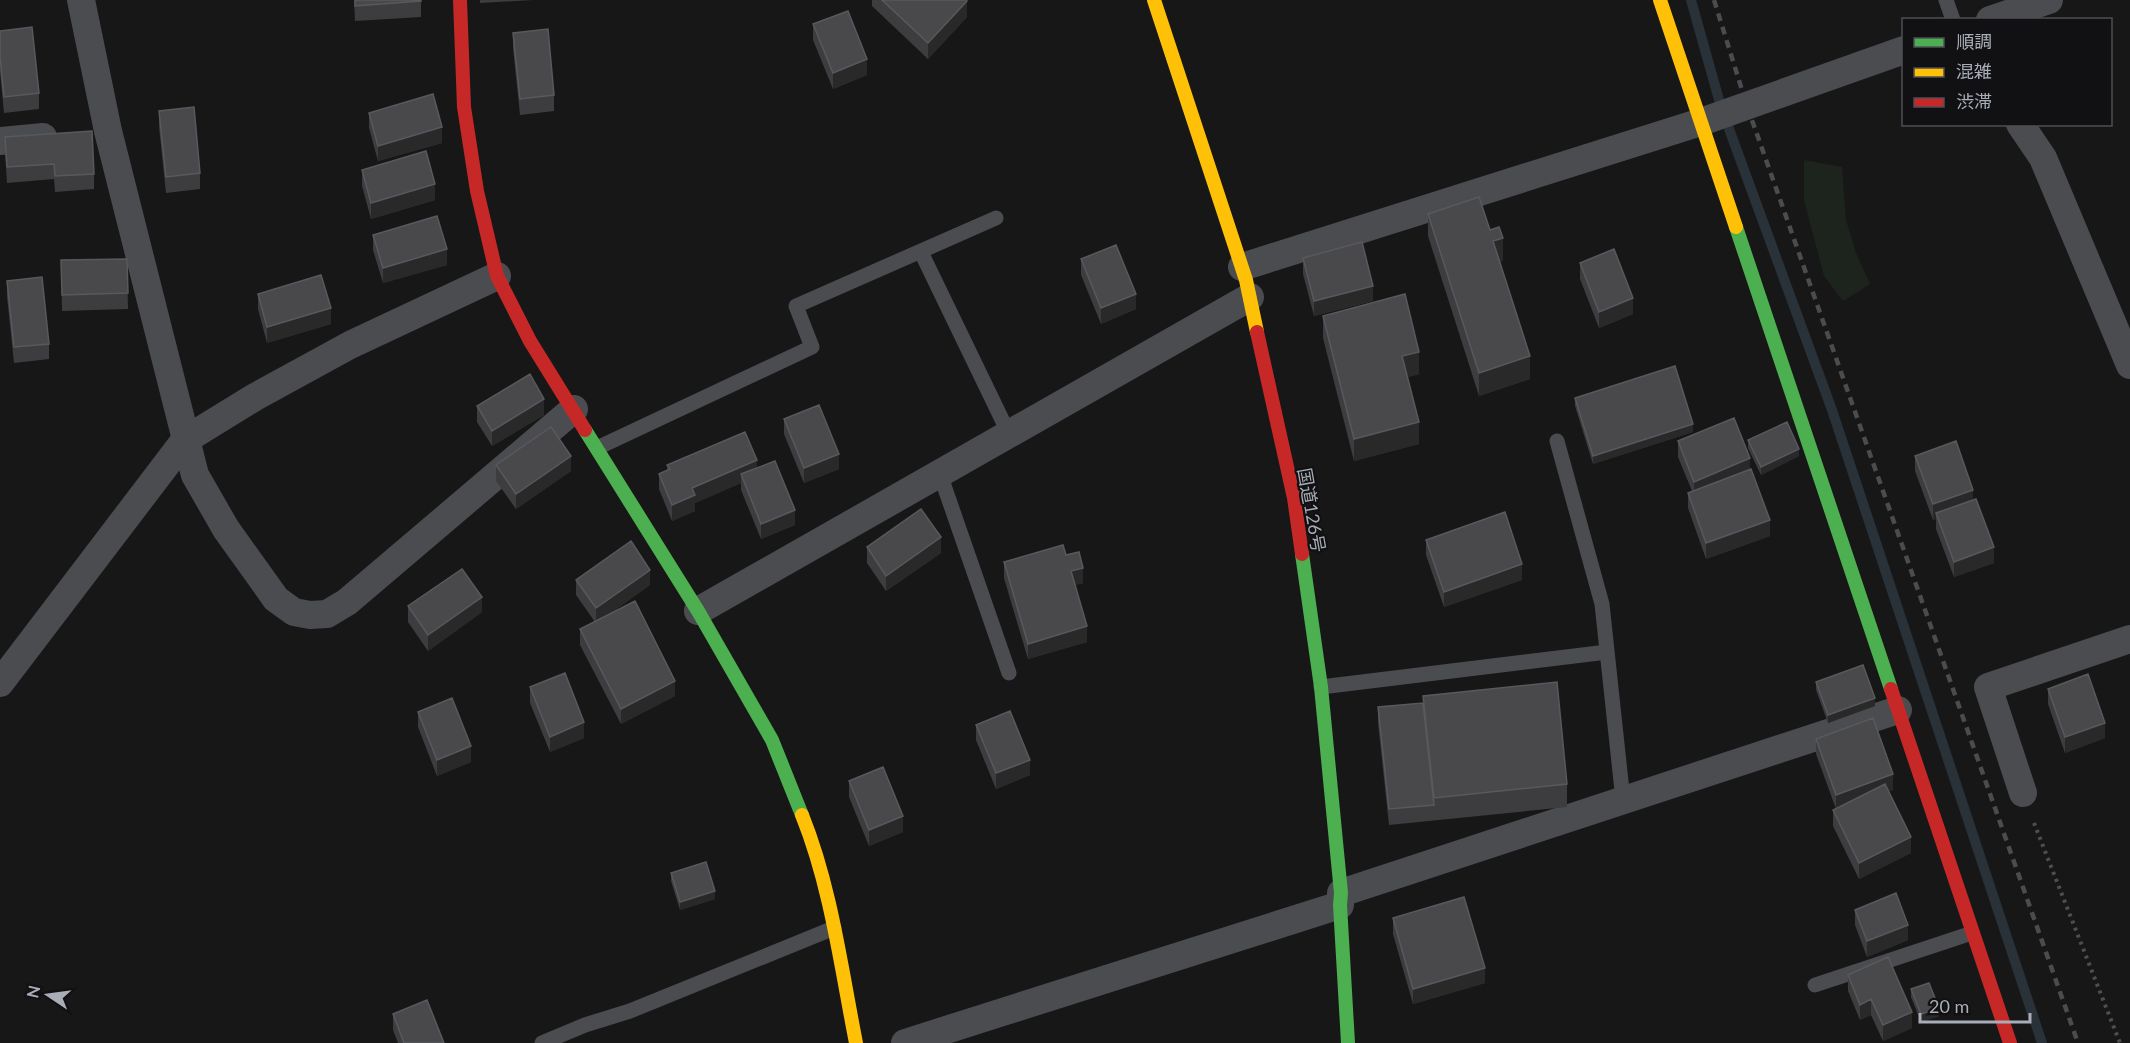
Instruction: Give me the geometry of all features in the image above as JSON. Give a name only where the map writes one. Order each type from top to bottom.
[{"type":"main road","points":[[460,0],[464,107],[477,191],[497,276],[530,341],[698,611],[772,740],[812,840],[834,928],[856,1043]]},
{"type":"main road","name":"国道126号","points":[[1154,0],[1242,267],[1294,498],[1321,687],[1341,899],[1348,1043]]},
{"type":"main road","points":[[1660,0],[1713,118],[1898,710],[2010,1043]]},
{"type":"street","points":[[81,0],[86,133],[195,475],[226,529],[276,599],[294,612],[310,615],[327,614],[347,602],[574,409]]},
{"type":"street","points":[[1996,18],[2049,0]]},
{"type":"street","points":[[1242,267],[1713,118],[1902,51]]},
{"type":"street","points":[[2021,126],[2043,158],[2130,365]]},
{"type":"street","points":[[0,141],[86,133]]},
{"type":"street","points":[[0,683],[185,440],[255,397],[350,345],[497,276]]},
{"type":"street","points":[[698,611],[1250,297]]},
{"type":"street","points":[[2023,794],[1988,687],[2130,639]]},
{"type":"street","points":[[905,1043],[1341,899],[1623,800],[1898,710]]},
{"type":"lane","points":[[1946,0],[1952,18]]},
{"type":"lane","points":[[597,448],[812,347],[796,306],[996,218]]},
{"type":"lane","points":[[921,252],[1009,434]]},
{"type":"lane","points":[[1557,441],[1602,604],[1623,800]]},
{"type":"lane","points":[[940,474],[1009,673]]},
{"type":"lane","points":[[1321,687],[1607,652]]},
{"type":"lane","points":[[542,1043],[585,1025],[630,1011],[834,928]]},
{"type":"lane","points":[[1815,985],[1972,933]]},
{"type":"path","points":[[2023,794],[2120,1043]]},
{"type":"shaded area","points":[[1804,160],[1842,167],[1846,220],[1856,253],[1870,284],[1843,301],[1824,276],[1804,200]]},
{"type":"building","points":[[355,0],[421,0],[421,1],[355,6]]},
{"type":"building","points":[[882,0],[966,0],[967,1],[928,43]]},
{"type":"building","points":[[848,11],[867,59],[833,73],[813,24]]},
{"type":"building","points":[[32,27],[39,93],[4,97],[0,31]]},
{"type":"building","points":[[548,29],[554,95],[520,99],[513,33]]},
{"type":"building","points":[[433,94],[442,127],[378,146],[369,113]]},
{"type":"building","points":[[194,107],[200,173],[166,177],[159,111]]},
{"type":"building","points":[[92,131],[94,174],[55,176],[54,164],[7,167],[5,137]]},
{"type":"building","points":[[426,151],[435,184],[371,203],[362,170]]},
{"type":"building","points":[[1479,197],[1490,230],[1499,227],[1503,238],[1493,241],[1530,356],[1479,373],[1428,214]]},
{"type":"building","points":[[437,216],[447,249],[383,268],[373,235]]},
{"type":"building","points":[[1362,242],[1373,286],[1314,301],[1303,258]]},
{"type":"building","points":[[1116,245],[1136,294],[1101,308],[1081,259]]},
{"type":"building","points":[[1614,249],[1633,298],[1599,312],[1580,263]]},
{"type":"building","points":[[127,259],[128,293],[62,295],[61,260]]},
{"type":"building","points":[[321,275],[331,308],[267,327],[258,294]]},
{"type":"building","points":[[42,277],[49,344],[14,347],[7,281]]},
{"type":"building","points":[[1405,294],[1419,352],[1402,356],[1419,422],[1354,439],[1323,316]]},
{"type":"building","points":[[1675,366],[1693,424],[1593,456],[1575,398]]},
{"type":"building","points":[[530,374],[544,399],[492,431],[477,406]]},
{"type":"building","points":[[819,405],[839,454],[804,468],[784,419]]},
{"type":"building","points":[[1734,418],[1750,458],[1694,482],[1678,441]]},
{"type":"building","points":[[1787,422],[1799,449],[1761,467],[1748,440]]},
{"type":"building","points":[[551,427],[571,456],[516,494],[496,465]]},
{"type":"building","points":[[745,432],[757,460],[692,488],[695,495],[672,505],[659,474],[670,469],[667,465]]},
{"type":"building","points":[[1956,441],[1973,490],[1933,504],[1915,456]]},
{"type":"building","points":[[775,461],[795,510],[761,524],[741,474]]},
{"type":"building","points":[[1751,469],[1770,520],[1706,543],[1688,493]]},
{"type":"building","points":[[1976,499],[1994,547],[1954,562],[1936,513]]},
{"type":"building","points":[[921,509],[941,537],[886,576],[867,547]]},
{"type":"building","points":[[1505,512],[1522,564],[1444,592],[1426,540]]},
{"type":"building","points":[[631,541],[650,570],[596,608],[576,580]]},
{"type":"building","points":[[1063,545],[1066,555],[1079,552],[1083,568],[1071,571],[1087,626],[1028,644],[1004,562]]},
{"type":"building","points":[[462,569],[482,597],[428,635],[408,606]]},
{"type":"building","points":[[635,601],[675,681],[621,709],[580,629]]},
{"type":"building","points":[[1863,665],[1875,698],[1828,715],[1816,682]]},
{"type":"building","points":[[565,673],[584,722],[550,737],[530,687]]},
{"type":"building","points":[[2088,674],[2105,723],[2065,737],[2048,689]]},
{"type":"building","points":[[1557,682],[1567,784],[1434,798],[1423,696]]},
{"type":"building","points":[[452,698],[471,746],[437,760],[418,712]]},
{"type":"building","points":[[1423,703],[1434,805],[1389,809],[1378,707]]},
{"type":"building","points":[[1010,711],[1030,760],[996,773],[976,725]]},
{"type":"building","points":[[1873,718],[1893,774],[1836,795],[1816,739]]},
{"type":"building","points":[[883,767],[903,816],[869,830],[849,781]]},
{"type":"building","points":[[1885,784],[1911,837],[1859,863],[1833,810]]},
{"type":"building","points":[[706,862],[715,891],[680,902],[671,873]]},
{"type":"building","points":[[1896,893],[1908,925],[1867,941],[1855,910]]},
{"type":"building","points":[[1464,897],[1485,968],[1413,989],[1393,918]]},
{"type":"building","points":[[1888,957],[1912,1012],[1883,1025],[1871,999],[1860,1005],[1848,975]]},
{"type":"building","points":[[1929,983],[1939,1008],[1921,1014],[1911,989]]},
{"type":"building","points":[[427,1000],[444,1043],[404,1043],[393,1014]]},
{"type":"waterway","points":[[1691,0],[1721,107],[1832,410],[2042,1043]]},
{"type":"railway","points":[[1714,0],[1747,106],[2078,1043]]},
{"type":"traffic: fast","points":[[1736,227],[1891,689]]},
{"type":"traffic: fast","points":[[585,430],[698,611],[772,740],[802,815]]},
{"type":"traffic: fast","points":[[1302,554],[1321,687],[1341,893],[1348,1043]]},
{"type":"traffic: slow","points":[[1154,0],[1246,280],[1257,332]]},
{"type":"traffic: slow","points":[[1660,0],[1736,227]]},
{"type":"traffic: slow","points":[[802,815],[821,870],[828,899],[856,1043]]},
{"type":"traffic: jam","points":[[460,0],[464,107],[477,191],[497,276],[530,341],[585,430]]},
{"type":"traffic: jam","points":[[1257,332],[1294,498],[1302,554]]},
{"type":"traffic: jam","points":[[1891,689],[2010,1043]]}]
